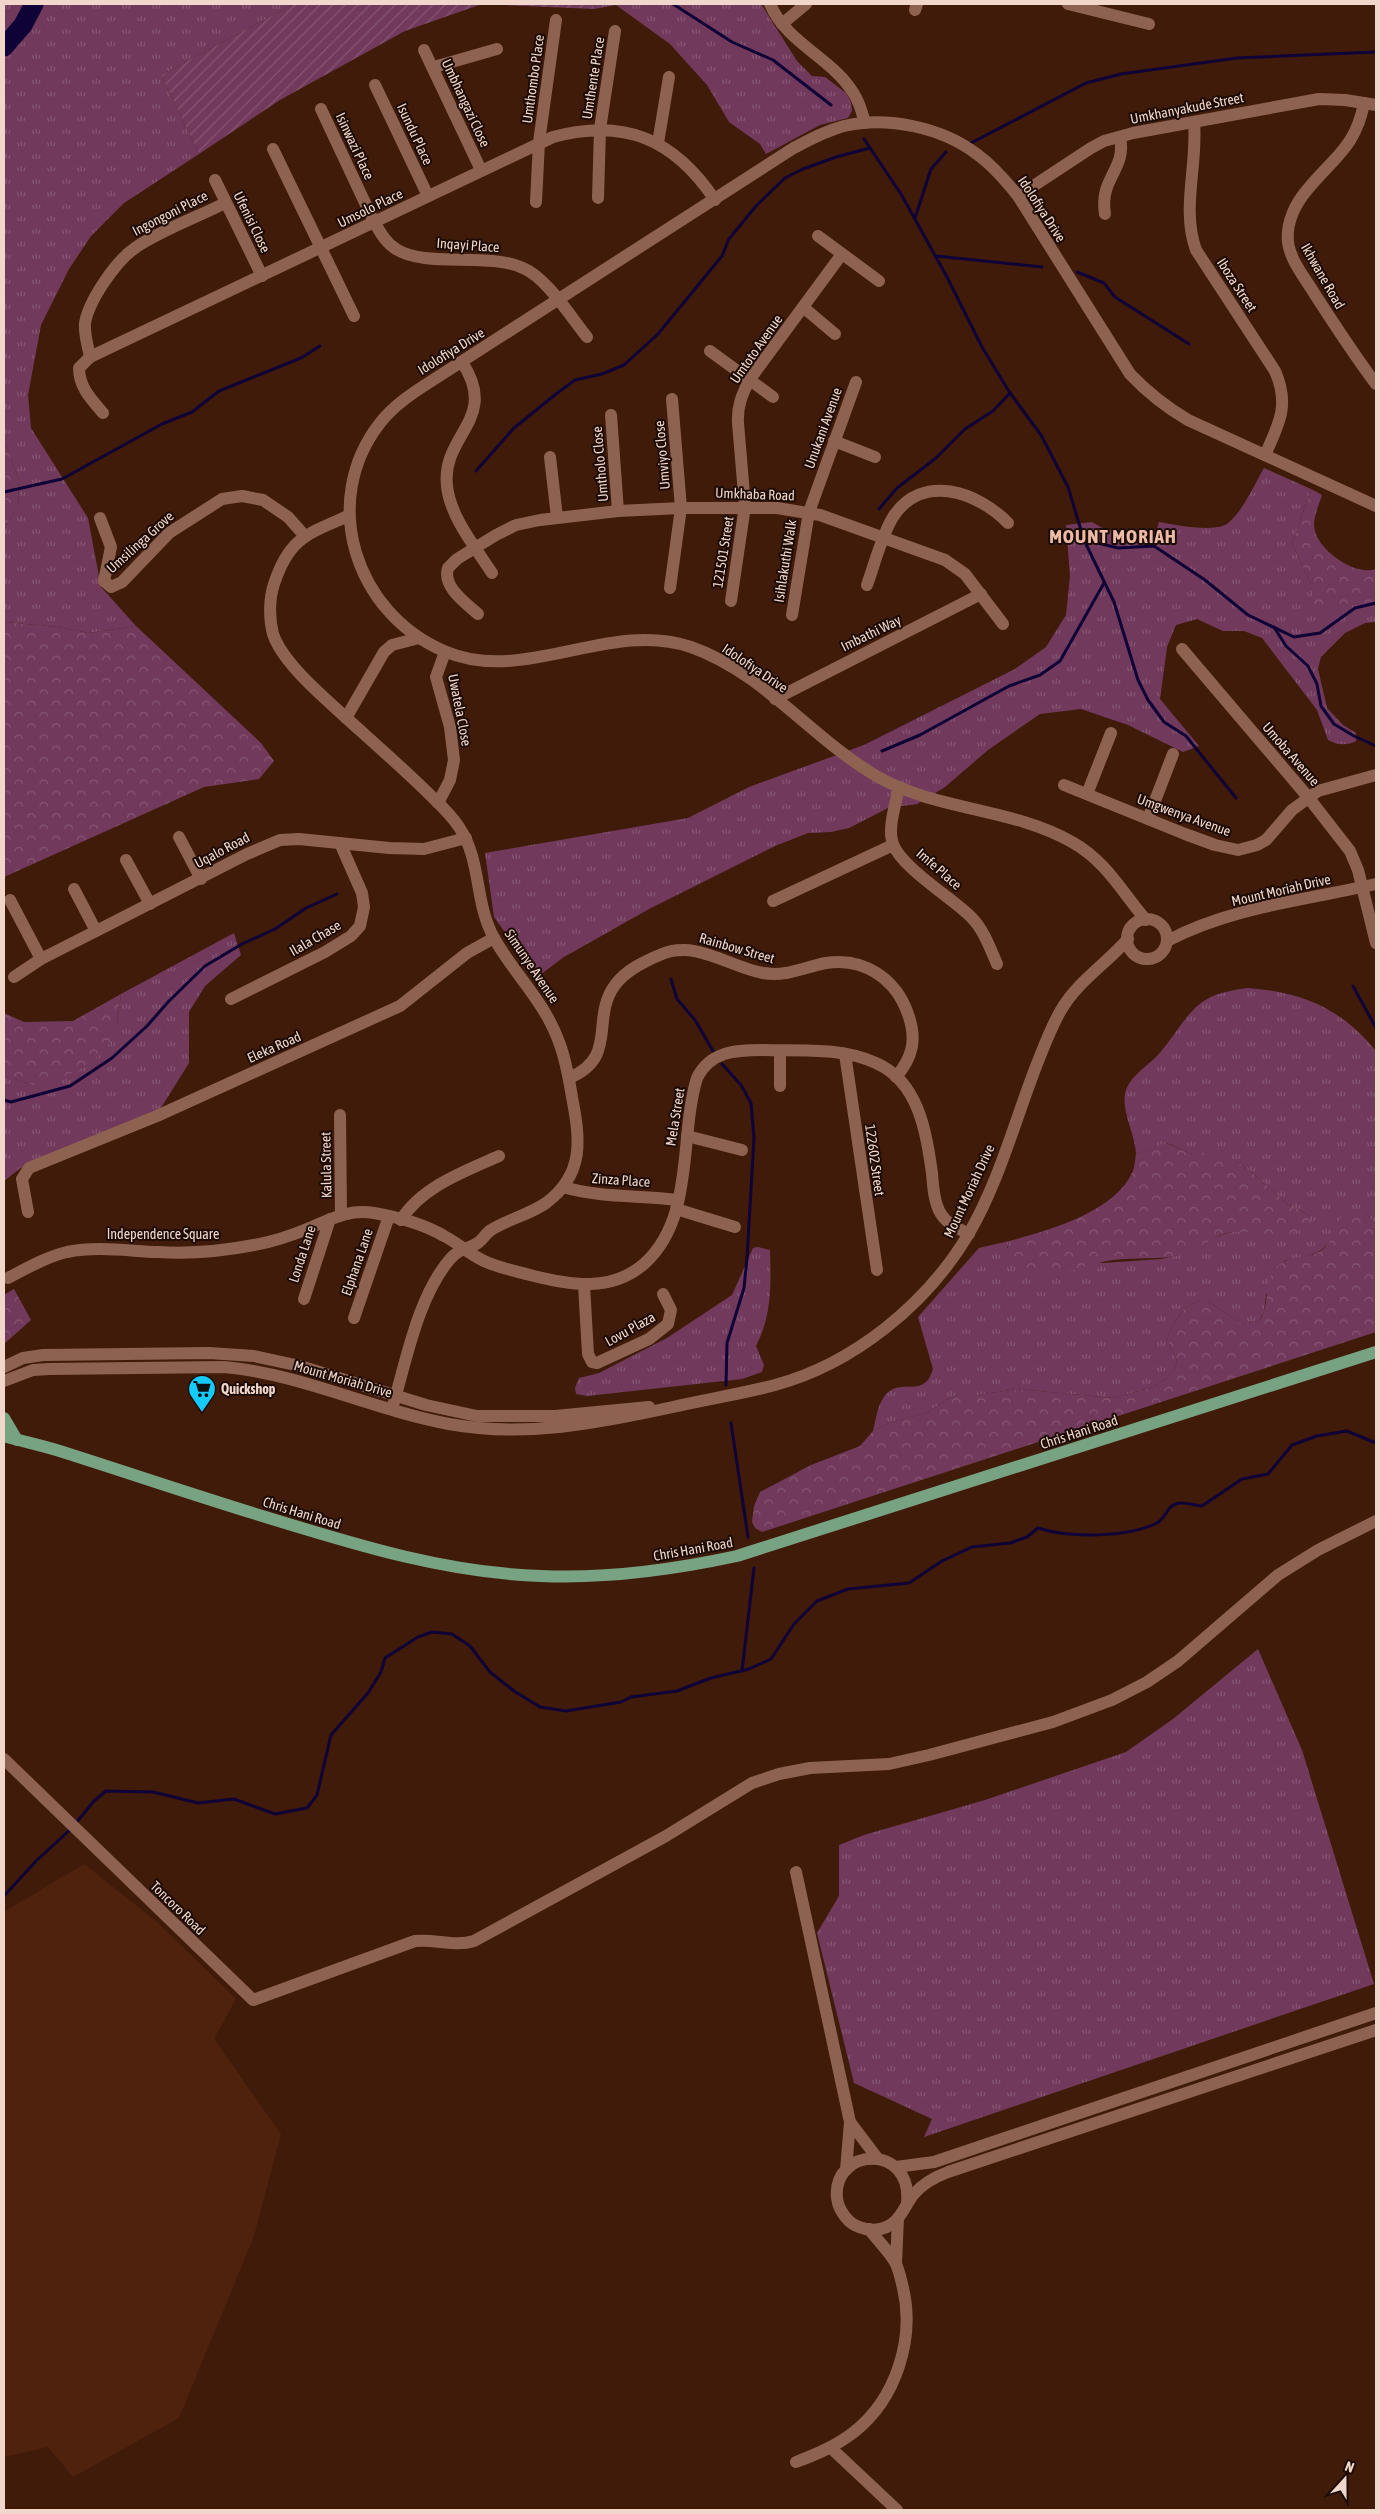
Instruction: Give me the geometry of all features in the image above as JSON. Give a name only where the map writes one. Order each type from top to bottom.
[{"type":"main road","name":"Chris Hani Road","points":[[4,1436],[63,1452],[211,1501],[419,1561],[468,1570],[531,1576],[596,1576],[639,1573],[737,1556],[1376,1352]]},
{"type":"main road","points":[[4,1418],[16,1440]]},
{"type":"street","points":[[770,4],[792,36],[846,83],[854,94],[865,123]]},
{"type":"street","points":[[782,24],[806,4]]},
{"type":"street","points":[[1068,4],[1149,24]]},
{"type":"street","points":[[1120,17],[1124,4]]},
{"type":"street","name":"Umthombo Place","points":[[536,202],[540,142],[556,20]]},
{"type":"street","name":"Umthente Place","points":[[598,198],[600,130],[615,32]]},
{"type":"street","points":[[434,68],[497,49]]},
{"type":"street","name":"Umbhangazi Close","points":[[424,50],[481,170]]},
{"type":"street","points":[[658,144],[669,77]]},
{"type":"street","name":"Isundu Place","points":[[375,86],[428,196]]},
{"type":"street","name":"Umkhanyakude Street","points":[[1018,196],[1092,148],[1120,137],[1318,99],[1370,104]]},
{"type":"street","name":"Ikhwane Road","points":[[1370,104],[1361,118],[1353,139],[1307,190],[1297,204],[1290,220],[1288,243],[1298,267],[1352,352],[1376,384]]},
{"type":"street","name":"Isinwazi Place","points":[[321,109],[374,222]]},
{"type":"street","name":"Iboza Street","points":[[1194,122],[1195,141],[1190,214],[1192,238],[1196,250],[1274,371],[1281,385],[1283,407],[1265,455]]},
{"type":"street","name":"Idolofiya Drive","points":[[1146,920],[1107,869],[1073,842],[1029,824],[899,787],[854,762],[775,698],[719,659],[689,646],[658,640],[630,639],[514,661],[488,661],[445,652],[419,638],[393,618],[370,586],[353,547],[348,516],[356,468],[371,435],[381,421],[410,396],[715,200],[754,172],[821,134],[844,126],[865,123],[909,126],[956,141],[978,154],[1000,174],[1018,196],[1130,374],[1146,392],[1167,408],[1188,420],[1376,506]]},
{"type":"street","name":"Umsolo Place","points":[[90,358],[321,249],[540,142],[567,133],[600,130],[637,135],[658,144],[688,165],[715,200]]},
{"type":"street","points":[[1106,214],[1105,190],[1121,158],[1120,137]]},
{"type":"street","points":[[273,148],[354,316]]},
{"type":"street","name":"Ufenisi Close","points":[[215,180],[262,276]]},
{"type":"street","name":"Ingongoni Place","points":[[90,358],[85,335],[87,315],[108,278],[126,255],[142,244],[225,203]]},
{"type":"street","name":"Inqayi Place","points":[[374,222],[382,235],[396,249],[412,256],[501,262],[525,268],[544,282],[587,337]]},
{"type":"street","points":[[818,236],[880,281]]},
{"type":"street","name":"Umtoto Avenue","points":[[745,506],[737,413],[742,394],[750,379],[842,254]]},
{"type":"street","points":[[804,307],[835,334]]},
{"type":"street","points":[[710,352],[773,397]]},
{"type":"street","points":[[90,358],[79,368],[81,382],[87,395],[103,413]]},
{"type":"street","points":[[462,362],[474,384],[476,403],[473,415],[450,461],[447,486],[453,509],[492,574]]},
{"type":"street","name":"Unukani Avenue","points":[[808,512],[856,382]]},
{"type":"street","name":"Umviyo Close","points":[[670,588],[681,508],[672,399]]},
{"type":"street","name":"Umtholo Close","points":[[611,415],[618,511]]},
{"type":"street","points":[[834,441],[875,457]]},
{"type":"street","points":[[550,457],[558,517]]},
{"type":"street","points":[[867,585],[893,517],[900,507],[922,493],[937,490],[952,492],[984,502],[1008,523]]},
{"type":"street","name":"Umsilinga Grove","points":[[100,518],[111,547],[104,581],[111,587],[116,586],[128,576],[169,533],[222,499],[242,496],[263,500],[288,518],[304,536]]},
{"type":"street","name":"Umkhaba Road","points":[[478,614],[452,588],[446,573],[451,564],[475,547],[516,525],[558,517],[618,511],[745,506],[808,512],[884,537],[956,566],[981,594],[1003,624]]},
{"type":"street","name":"121501 Street","points":[[731,601],[745,506]]},
{"type":"street","name":"Isihlakuthi Walk","points":[[792,615],[808,512]]},
{"type":"street","name":"Simunye Avenue","points":[[348,516],[304,536],[288,552],[280,567],[272,591],[271,616],[274,636],[297,672],[438,803],[451,816],[466,838],[472,849],[485,916],[494,938],[550,1021],[560,1043],[569,1078],[579,1141],[573,1171],[563,1187],[544,1205],[490,1231],[477,1244],[461,1248],[440,1272],[431,1289],[412,1340],[392,1409]]},
{"type":"street","name":"Imbathi Way","points":[[775,698],[981,594]]},
{"type":"street","points":[[346,718],[384,652],[392,645],[419,638]]},
{"type":"street","name":"Umoba Avenue","points":[[1182,649],[1308,797],[1356,860],[1376,943]]},
{"type":"street","name":"Uwatela Close","points":[[438,803],[450,780],[454,760],[445,704],[436,677],[445,652]]},
{"type":"street","points":[[1087,794],[1111,733]]},
{"type":"street","points":[[1148,819],[1173,754]]},
{"type":"street","name":"Umgwenya Avenue","points":[[1064,785],[1215,845],[1238,850],[1257,845],[1266,840],[1292,810],[1308,797],[1328,787],[1376,775]]},
{"type":"street","points":[[773,901],[893,845],[892,826],[899,787]]},
{"type":"street","points":[[179,836],[201,879]]},
{"type":"street","name":"Uqalo Road","points":[[14,977],[41,959],[201,879],[246,854],[280,840],[300,839],[424,849],[466,838]]},
{"type":"street","name":"Ilala Chase","points":[[231,999],[324,952],[351,936],[360,926],[364,907],[362,893],[340,843]]},
{"type":"street","name":"Imfe Place","points":[[893,845],[913,867],[970,917],[985,937],[997,964]]},
{"type":"street","points":[[126,860],[150,904]]},
{"type":"street","name":"Mount Moriah Drive","points":[[1110,959],[1135,954],[1146,959],[1158,956],[1166,946],[1165,934],[1250,911],[1376,884]]},
{"type":"street","points":[[74,888],[96,931]]},
{"type":"street","points":[[10,900],[41,959]]},
{"type":"street","points":[[1130,901],[1128,945],[1135,954]]},
{"type":"street","points":[[1146,920],[1159,924],[1165,934]]},
{"type":"street","name":"Mount Moriah Drive","points":[[4,1381],[26,1372],[49,1369],[224,1367],[253,1369],[448,1424],[524,1429],[607,1421],[777,1385],[811,1372],[857,1348],[890,1324],[912,1305],[935,1280],[968,1234],[991,1186],[1046,1040],[1061,1010],[1078,985],[1110,959],[1140,921],[1146,920]]},
{"type":"street","name":"Eleka Road","points":[[28,1212],[22,1186],[23,1174],[29,1168],[157,1116],[400,1006],[467,954],[494,938]]},
{"type":"street","name":"Rainbow Street","points":[[569,1078],[582,1072],[595,1059],[609,998],[621,978],[647,960],[664,953],[686,949],[698,951],[764,973],[782,975],[824,963],[840,962],[856,964],[879,974],[891,984],[900,997],[910,1020],[913,1034],[913,1048],[910,1058],[896,1077]]},
{"type":"street","name":"Mela Street","points":[[461,1248],[499,1267],[561,1282],[584,1285],[598,1284],[623,1277],[645,1263],[663,1241],[677,1205],[694,1087],[700,1072],[709,1062],[722,1054],[737,1050],[844,1054],[876,1063],[896,1077],[916,1104],[923,1121],[934,1188],[941,1214],[956,1228],[968,1234]]},
{"type":"street","points":[[780,1051],[780,1086]]},
{"type":"street","name":"122602 Street","points":[[844,1054],[877,1270]]},
{"type":"street","name":"Kalula Street","points":[[336,1216],[340,1115]]},
{"type":"street","points":[[687,1136],[742,1150]]},
{"type":"street","points":[[395,1218],[435,1188],[499,1156]]},
{"type":"street","name":"Zinza Place","points":[[563,1187],[605,1196],[657,1197],[735,1227]]},
{"type":"street","name":"Independence Square","points":[[8,1278],[40,1262],[67,1252],[99,1249],[160,1252],[224,1250],[255,1245],[289,1236],[336,1216],[363,1212],[395,1218],[444,1236],[461,1248]]},
{"type":"street","name":"Londa Lane","points":[[304,1299],[336,1216]]},
{"type":"street","name":"Elphana Lane","points":[[354,1318],[395,1218]]},
{"type":"street","name":"Lovu Plaza","points":[[584,1285],[588,1354],[589,1359],[597,1363],[649,1339],[668,1324],[671,1310],[663,1294]]},
{"type":"street","name":"Mount Moriah Drive","points":[[4,1367],[23,1358],[43,1355],[230,1353],[275,1360],[426,1406],[477,1416],[555,1416],[644,1406],[672,1407]]},
{"type":"street","name":"Toncoro Road","points":[[4,1759],[253,2000],[415,1941],[430,1940],[462,1945],[474,1941],[666,1836],[752,1783],[779,1774],[810,1768],[889,1764],[929,1755],[1053,1722],[1112,1700],[1147,1682],[1178,1661],[1278,1575],[1318,1550],[1376,1520]]},
{"type":"street","points":[[796,1872],[850,2122],[846,2170]]},
{"type":"street","points":[[896,2167],[934,2162],[1376,2013]]},
{"type":"street","points":[[907,2203],[906,2180],[896,2167],[878,2159],[861,2160],[846,2170],[839,2180],[836,2192],[842,2214],[851,2222],[869,2229],[884,2228],[898,2218],[921,2186],[948,2172],[1376,2030]]},
{"type":"street","points":[[850,2122],[878,2159]]},
{"type":"street","points":[[796,2462],[831,2448],[854,2432],[874,2412],[889,2389],[898,2367],[908,2321],[905,2296],[896,2263],[898,2218]]},
{"type":"street","points":[[869,2229],[896,2263]]},
{"type":"street","points":[[831,2448],[897,2510]]},
{"type":"shaded area","points":[[84,1864],[156,1921],[236,1999],[214,2039],[281,2134],[254,2236],[179,2418],[73,2477],[48,2447],[4,2457],[4,1912]]},
{"type":"green space","points":[[4,4],[294,4],[161,75],[199,154],[124,203],[91,236],[69,269],[41,325],[28,395],[31,428],[88,518],[101,587],[136,626],[89,633],[58,627],[4,622],[4,528],[18,508],[19,480],[6,444],[4,444]]},
{"type":"green space","points":[[294,4],[482,4],[405,31],[280,100],[199,154],[161,75]]},
{"type":"green space","points":[[482,4],[593,4],[594,9]]},
{"type":"green space","points":[[593,4],[761,4],[797,61],[812,76],[825,77],[846,93],[851,102],[852,111],[848,118],[820,125],[766,154],[760,144],[729,122],[707,85],[670,44],[616,5],[594,9]]},
{"type":"green space","points":[[4,444],[6,444],[19,480],[18,508],[4,528]]},
{"type":"green space","points":[[1264,468],[1311,489],[1292,544],[1311,584],[1376,601],[1376,622],[1365,623],[1345,633],[1321,657],[1318,669],[1327,708],[1343,725],[1356,733],[1356,741],[1342,744],[1328,740],[1317,710],[1262,638],[1244,631],[1223,631],[1197,619],[1176,625],[1167,647],[1160,699],[1199,746],[1183,752],[1128,725],[1081,709],[1040,714],[988,750],[945,787],[917,804],[888,808],[849,828],[831,832],[808,833],[775,846],[649,909],[564,957],[537,977],[494,917],[485,853],[688,818],[749,787],[864,745],[1015,669],[1046,647],[1066,615],[1070,576],[1066,525],[1092,522],[1106,530],[1156,532],[1159,522],[1192,527],[1219,527],[1231,521],[1237,514]]},
{"type":"green space","points":[[1311,489],[1322,495],[1314,525],[1321,543],[1337,559],[1347,565],[1357,569],[1376,569],[1376,601],[1315,613],[1311,584],[1292,544]]},
{"type":"green space","points":[[4,622],[58,627],[89,633],[136,626],[261,743],[274,761],[259,779],[204,787],[4,877]]},
{"type":"green space","points":[[234,933],[241,955],[205,986],[189,1012],[189,1063],[159,1111],[22,1167],[4,1181],[4,1075],[35,1086],[117,1025],[121,994]]},
{"type":"green space","points":[[1248,988],[1286,993],[1319,1005],[1349,1024],[1376,1051],[1376,1225],[1365,1212],[1324,1248],[1308,1256],[1284,1261],[1266,1295],[1264,1312],[1259,1321],[1243,1324],[1206,1300],[1200,1300],[1184,1309],[1174,1323],[1167,1339],[1177,1361],[1175,1369],[1167,1378],[1153,1387],[1114,1398],[1017,1389],[978,1395],[957,1395],[926,1413],[891,1422],[873,1431],[880,1405],[890,1391],[897,1388],[924,1384],[929,1378],[933,1369],[918,1317],[979,1248],[1009,1241],[1007,1248],[1103,1263],[1161,1259],[1188,1253],[1208,1240],[1227,1233],[1310,1216],[1286,1203],[1240,1164],[1192,1154],[1167,1143],[1136,1154],[1125,1109],[1125,1094],[1130,1083],[1157,1056],[1186,1018],[1200,1004],[1217,995]]},
{"type":"green space","points":[[121,994],[117,1025],[106,1050],[78,1071],[35,1086],[4,1075],[4,1013],[24,1022],[73,1021]]},
{"type":"green space","points":[[1166,1143],[1192,1154],[1200,1152],[1240,1164],[1286,1203],[1310,1216],[1311,1223],[1302,1230],[1292,1233],[1226,1233],[1182,1255],[1113,1260],[1060,1273],[1039,1272],[1028,1268],[1015,1261],[1008,1252],[1009,1241],[1042,1232],[1078,1218],[1111,1199],[1123,1187],[1133,1171],[1136,1154]]},
{"type":"green space","points":[[1353,1209],[1365,1212],[1376,1225],[1376,1332],[762,1532],[755,1528],[752,1522],[754,1506],[760,1492],[811,1465],[860,1446],[873,1431],[891,1422],[926,1413],[957,1395],[978,1395],[1017,1389],[1114,1398],[1153,1387],[1167,1378],[1175,1369],[1177,1361],[1167,1339],[1174,1323],[1184,1309],[1200,1300],[1206,1300],[1243,1324],[1259,1321],[1264,1310],[1269,1281],[1276,1268],[1286,1261],[1311,1255],[1322,1250],[1330,1240],[1342,1216]]},
{"type":"green space","points":[[758,1247],[770,1250],[768,1311],[756,1346],[764,1365],[762,1372],[742,1379],[587,1396],[576,1394],[575,1388],[579,1378],[599,1373],[667,1338],[732,1295],[753,1248]]},
{"type":"green space","points":[[14,1289],[31,1320],[4,1344],[4,1295]]},
{"type":"green space","points":[[1258,1649],[1302,1750],[1374,1984],[924,2137],[932,2119],[854,2083],[817,1933],[839,1896],[839,1845],[864,1835],[985,1800],[1126,1752],[1173,1719]]},
{"type":"waterway","points":[[4,47],[23,25],[34,4]]},
{"type":"waterway","points":[[673,4],[732,42],[773,60],[831,105]]},
{"type":"waterway","points":[[971,143],[1086,83],[1121,74],[1237,58],[1376,52]]},
{"type":"waterway","points":[[864,139],[901,194],[947,277],[982,347],[1010,393],[1041,435],[1068,487],[1084,540],[1114,602],[1138,680],[1148,700],[1164,722],[1186,736],[1236,798]]},
{"type":"waterway","points":[[476,471],[514,428],[556,394],[575,380],[602,374],[624,365],[658,334],[722,256],[729,239],[756,206],[785,178],[836,157],[870,148]]},
{"type":"waterway","points":[[915,218],[931,169],[946,152]]},
{"type":"waterway","points":[[936,256],[1042,267]]},
{"type":"waterway","points":[[1077,272],[1104,283],[1115,297],[1189,344]]},
{"type":"waterway","points":[[4,492],[62,479],[162,424],[192,412],[219,391],[301,358],[320,346]]},
{"type":"waterway","points":[[879,509],[897,488],[936,458],[965,429],[993,411],[1010,393]]},
{"type":"waterway","points":[[1085,540],[1118,548],[1154,546],[1205,580],[1248,615],[1294,637],[1320,633],[1355,608],[1376,603]]},
{"type":"waterway","points":[[882,751],[920,735],[1009,686],[1040,675],[1060,661],[1104,583]]},
{"type":"waterway","points":[[1274,627],[1286,646],[1308,666],[1317,684],[1321,706],[1334,724],[1376,746]]},
{"type":"waterway","points":[[4,1100],[11,1102],[70,1086],[112,1058],[147,1026],[169,1001],[205,966],[242,944],[275,929],[306,908],[337,894]]},
{"type":"waterway","points":[[671,979],[677,999],[695,1020],[713,1051]]},
{"type":"waterway","points":[[1353,986],[1376,1028]]},
{"type":"waterway","points":[[722,1064],[741,1085],[751,1103],[754,1138],[744,1288],[727,1343],[726,1385]]},
{"type":"waterway","points":[[731,1423],[748,1537]]},
{"type":"waterway","points":[[76,1823],[94,1801],[106,1791],[153,1792],[198,1803],[234,1799],[275,1814],[307,1808],[317,1795],[331,1735],[368,1693],[381,1672],[385,1658],[418,1637],[432,1632],[452,1634],[470,1646],[490,1672],[514,1691],[540,1707],[566,1711],[621,1702],[631,1697],[677,1691],[711,1678],[749,1669],[771,1659],[794,1624],[817,1601],[848,1589],[909,1583],[942,1561],[972,1547],[1010,1543],[1027,1537],[1038,1528],[1065,1534],[1081,1535],[1114,1534],[1145,1528],[1158,1522],[1170,1507],[1178,1503],[1202,1506],[1242,1479],[1268,1474],[1292,1445],[1317,1436],[1347,1431],[1376,1443]]},
{"type":"waterway","points":[[742,1671],[754,1568]]},
{"type":"waterway","points":[[4,1896],[36,1861],[72,1828]]},
{"type":"place","name":"Quickshop","points":[[202,1413]]},
{"type":"district","name":"MOUNT MORIAH","points":[[1113,536]]}]
